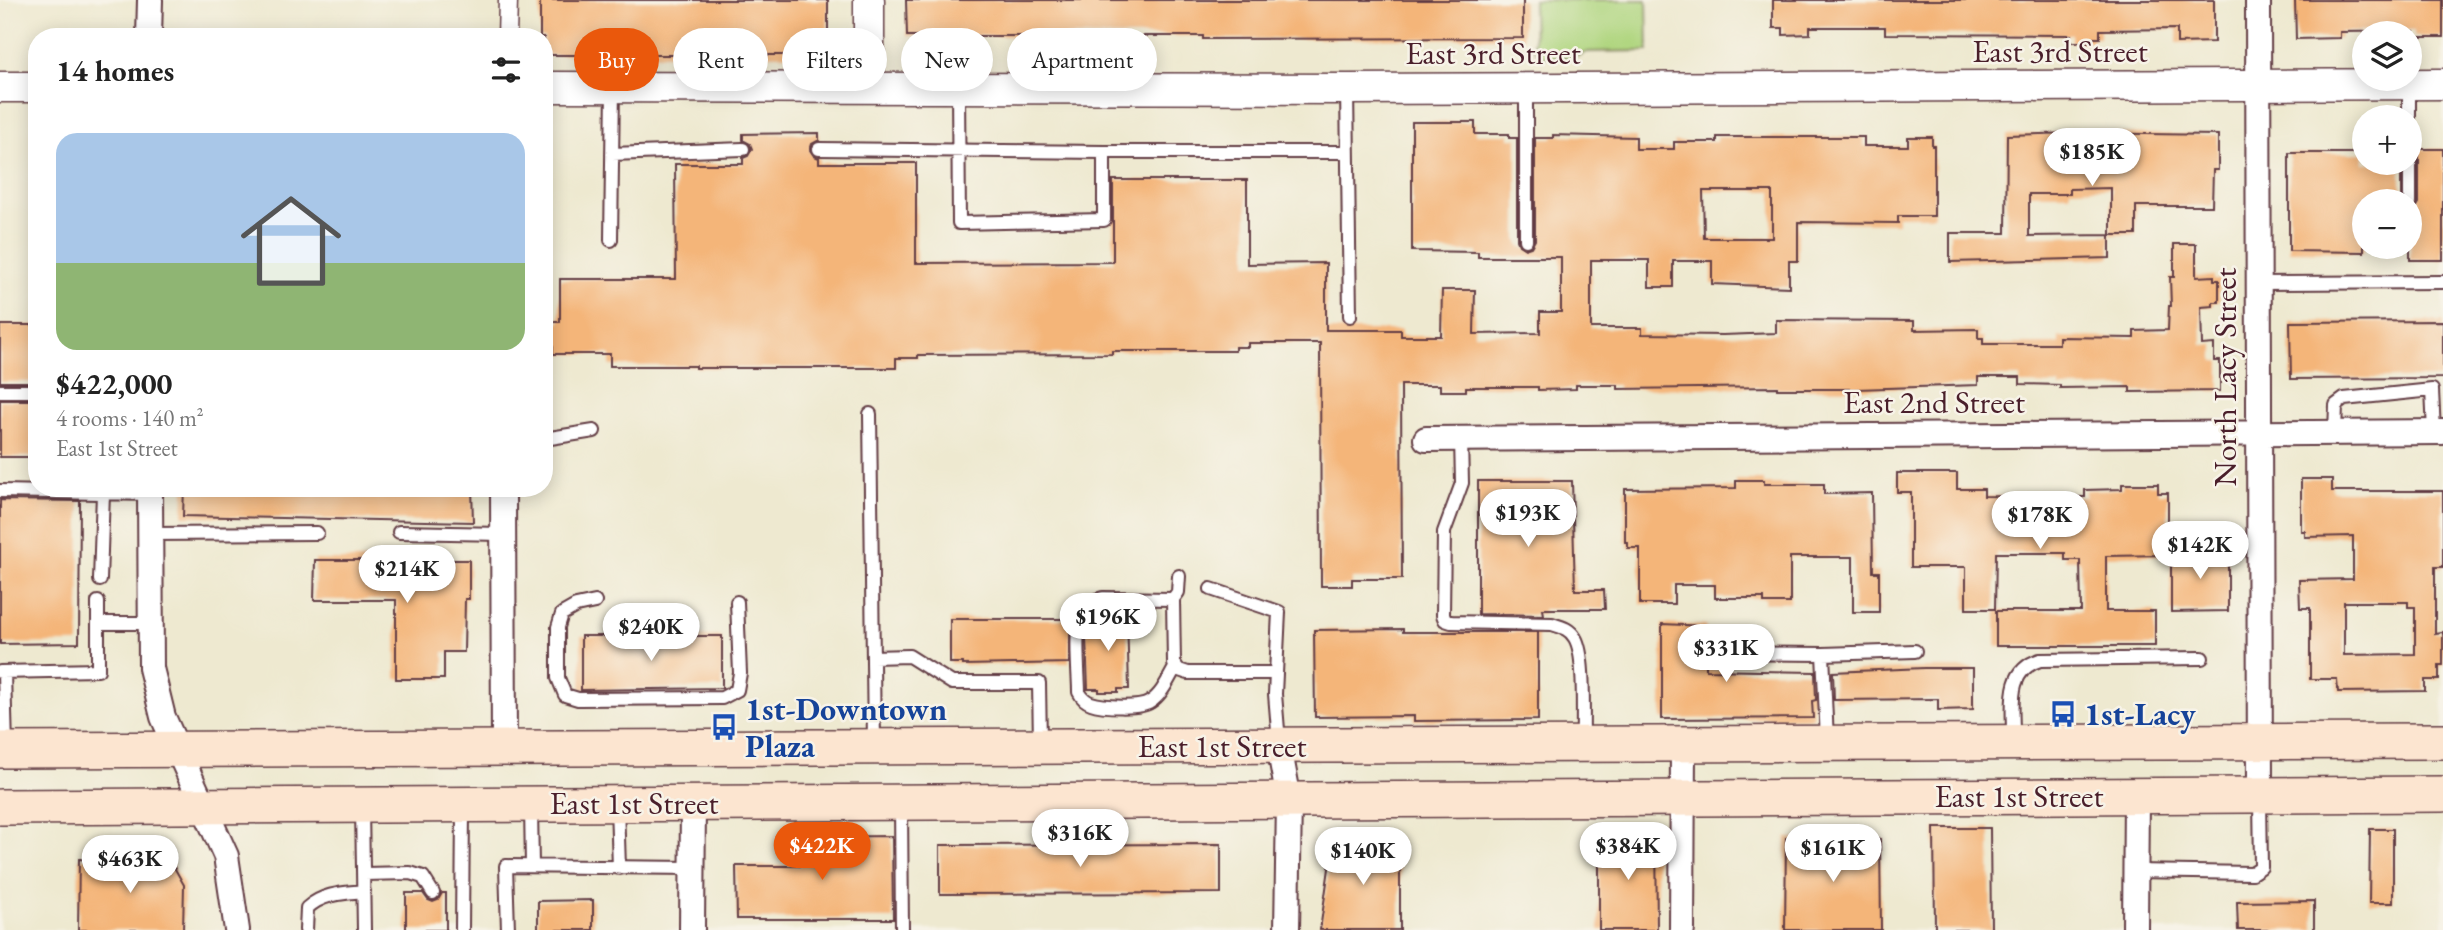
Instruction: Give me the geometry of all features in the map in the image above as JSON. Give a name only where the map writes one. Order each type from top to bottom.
[{"type":"main road","name":"East 1st Street","points":[[3,750],[2443,741]]},
{"type":"main road","name":"East 1st Street","points":[[0,807],[2443,794]]},
{"type":"street","points":[[149,28],[150,0]]},
{"type":"street","points":[[507,28],[508,0]]},
{"type":"street","points":[[869,0],[869,28]]},
{"type":"street","name":"North Lacy Street","points":[[2258,0],[2260,795]]},
{"type":"street","name":"East 3rd Street","points":[[2422,85],[2443,84]]},
{"type":"street","name":"East 3rd Street","points":[[993,87],[1347,89],[2352,85]]},
{"type":"street","points":[[0,87],[28,87]]},
{"type":"street","name":"East 3rd Street","points":[[553,87],[574,87]]},
{"type":"street","name":"East 3rd Street","points":[[659,87],[782,87]]},
{"type":"street","name":"East 2nd Street","points":[[1426,439],[2438,432]]},
{"type":"street","points":[[150,497],[151,668],[163,717],[226,856],[237,930]]},
{"type":"street","points":[[503,497],[504,749]]},
{"type":"street","points":[[1682,930],[1683,745]]},
{"type":"street","points":[[1279,746],[1289,800],[1287,930]]},
{"type":"street","points":[[2135,930],[2136,795]]},
{"type":"street","points":[[692,930],[693,803]]},
{"type":"lane","points":[[1527,88],[1527,240]]},
{"type":"lane","points":[[1347,89],[1350,316]]},
{"type":"lane","points":[[611,240],[613,91]]},
{"type":"lane","points":[[958,91],[959,223],[1104,220],[1104,152]]},
{"type":"lane","points":[[612,154],[743,149]]},
{"type":"lane","points":[[819,149],[960,152],[1347,152]]},
{"type":"lane","points":[[2258,283],[2443,282]]},
{"type":"lane","points":[[2334,432],[2336,405],[2344,399],[2438,390],[2438,432]]},
{"type":"lane","points":[[0,391],[28,391]]},
{"type":"lane","points":[[870,414],[874,748]]},
{"type":"lane","points":[[553,438],[594,431]]},
{"type":"lane","points":[[1461,438],[1462,483],[1444,532],[1443,615],[1445,620],[1451,621],[1552,624],[1567,629],[1576,638],[1581,659],[1583,745]]},
{"type":"lane","points":[[0,492],[28,492]]},
{"type":"lane","points":[[100,580],[103,497]]},
{"type":"lane","points":[[399,532],[502,534]]},
{"type":"lane","points":[[150,534],[317,533]]},
{"type":"lane","points":[[1179,576],[1178,592],[1173,599],[1174,664],[1188,673],[1276,673]]},
{"type":"lane","points":[[1211,589],[1279,612],[1276,673],[1279,746]]},
{"type":"lane","points":[[1173,599],[1103,598],[1085,607],[1078,624],[1079,692],[1083,699],[1093,704],[1148,704],[1155,699],[1176,666]]},
{"type":"lane","points":[[3,750],[2,672],[97,670],[97,602]]},
{"type":"lane","points":[[595,602],[576,606],[562,614],[558,626],[558,678],[565,695],[578,699],[722,698],[737,690],[740,673],[737,602]]},
{"type":"lane","points":[[98,623],[150,623]]},
{"type":"lane","points":[[1729,653],[1915,651]]},
{"type":"lane","points":[[1824,654],[1827,744]]},
{"type":"lane","points":[[873,657],[909,656],[952,683],[1039,683],[1041,747]]},
{"type":"lane","points":[[2013,743],[2014,680],[2026,664],[2040,660],[2202,658]]},
{"type":"lane","points":[[2135,872],[2252,873],[2261,867],[2260,795]]},
{"type":"lane","points":[[901,802],[902,930]]},
{"type":"lane","points":[[617,803],[620,868]]},
{"type":"lane","points":[[362,804],[364,930]]},
{"type":"lane","points":[[462,930],[463,804]]},
{"type":"lane","points":[[531,804],[532,866]]},
{"type":"lane","points":[[508,930],[506,866],[693,868]]},
{"type":"lane","points":[[364,874],[410,873],[423,877],[433,893]]},
{"type":"lane","points":[[306,930],[307,908],[315,900],[365,891]]},
{"type":"green space","points":[[1533,0],[1647,0],[1648,51],[1586,52],[1575,57],[1542,57],[1534,49]]},
{"type":"building","points":[[540,0],[828,0],[828,28],[782,28],[782,55],[768,55],[768,28],[673,28],[673,55],[659,55],[659,28],[574,28],[574,55],[553,55],[553,28],[540,28]]},
{"type":"building","points":[[906,0],[1523,0],[1523,38],[1203,39],[1203,36],[1157,36],[1157,28],[1007,28],[1007,36],[993,36],[993,28],[907,28]]},
{"type":"building","points":[[1773,0],[2214,0],[2214,42],[2177,43],[2177,29],[2100,30],[2100,38],[2092,38],[2092,42],[2071,42],[2071,35],[1885,34],[1885,27],[1810,27],[1810,34],[1783,35],[1783,28],[1773,28]]},
{"type":"building","points":[[2295,0],[2443,0],[2443,37],[2422,37],[2422,21],[2352,21],[2352,32],[2340,32],[2340,38],[2296,39]]},
{"type":"building","points":[[1412,122],[1475,122],[1475,134],[1509,134],[1509,138],[1517,138],[1517,240],[1525,249],[1531,247],[1535,240],[1535,138],[1553,138],[1553,135],[1636,137],[1636,149],[1674,149],[1674,142],[1717,142],[1717,137],[1864,137],[1864,146],[1908,146],[1908,137],[1932,137],[1934,216],[1898,216],[1898,223],[1798,222],[1798,261],[1789,261],[1789,287],[1712,284],[1712,261],[1673,261],[1673,287],[1649,287],[1649,260],[1591,260],[1591,328],[1642,328],[1642,334],[1723,335],[1776,333],[1776,320],[1914,321],[1914,330],[1978,329],[1978,338],[1983,338],[1983,344],[2059,344],[2059,337],[2134,338],[2134,331],[2168,330],[2170,277],[2174,277],[2174,244],[2196,244],[2196,277],[2214,276],[2214,280],[2219,280],[2219,302],[2213,302],[2213,306],[2201,307],[2202,345],[2214,344],[2214,361],[2220,361],[2220,391],[2130,392],[2130,387],[2060,388],[2060,385],[2020,384],[2020,377],[1978,377],[1978,385],[1856,389],[1618,389],[1618,385],[1576,385],[1576,389],[1466,387],[1466,391],[1440,391],[1440,385],[1401,385],[1402,579],[1352,579],[1352,586],[1321,586],[1320,343],[1248,343],[1248,347],[1235,347],[1235,351],[918,355],[918,358],[896,358],[896,368],[610,366],[610,354],[553,354],[553,322],[560,322],[560,279],[676,279],[675,164],[743,164],[743,158],[748,156],[752,149],[750,144],[743,140],[743,134],[819,133],[819,140],[812,144],[810,150],[819,158],[819,163],[916,163],[916,263],[1113,262],[1113,180],[1247,180],[1247,264],[1326,263],[1326,330],[1401,330],[1401,336],[1441,336],[1442,290],[1475,290],[1474,334],[1540,333],[1540,312],[1561,312],[1561,257],[1478,257],[1478,252],[1412,251]],"holes":[[[1703,191],[1772,191],[1772,238],[1704,238]]]},
{"type":"building","points":[[2007,135],[2218,135],[2218,170],[2213,170],[2212,206],[2136,206],[2136,235],[2111,235],[2111,188],[2070,189],[2070,194],[2029,194],[2029,236],[2110,235],[2110,258],[1950,262],[1950,233],[2006,233]]},
{"type":"building","points":[[2422,149],[2443,149],[2443,260],[2410,260],[2422,259],[2422,189],[2419,189]]},
{"type":"building","points":[[2289,153],[2352,153],[2352,175],[2401,175],[2401,189],[2352,189],[2352,252],[2289,251]]},
{"type":"building","points":[[2443,321],[2443,378],[2291,379],[2290,322]]},
{"type":"building","points":[[0,325],[28,325],[28,382],[0,382]]},
{"type":"building","points":[[0,400],[28,400],[28,457],[0,457]]},
{"type":"building","points":[[1897,473],[1957,473],[1957,489],[1984,489],[1984,496],[2085,497],[2085,490],[2122,489],[2122,484],[2158,484],[2158,493],[2168,493],[2168,555],[2106,556],[2106,611],[2155,611],[2155,646],[1996,646],[1996,611],[2081,611],[2080,560],[2065,560],[2065,553],[1996,553],[1995,609],[1966,609],[1966,567],[1911,567],[1911,492],[1897,492]]},
{"type":"building","points":[[2301,479],[2332,479],[2332,491],[2443,491],[2443,567],[2435,567],[2435,633],[2443,632],[2443,665],[2439,665],[2439,680],[2425,680],[2425,691],[2338,692],[2337,679],[2310,679],[2310,608],[2300,608],[2299,580],[2353,579],[2353,536],[2305,537],[2305,531],[2301,531]],"holes":[[[2344,602],[2408,602],[2408,607],[2415,607],[2415,654],[2344,655]]]},
{"type":"building","points":[[1736,480],[1764,480],[1764,484],[1824,484],[1824,494],[1872,493],[1873,572],[1879,572],[1879,612],[1853,612],[1853,557],[1790,557],[1790,603],[1764,603],[1764,598],[1715,598],[1715,585],[1674,585],[1674,604],[1640,604],[1640,548],[1628,548],[1628,542],[1625,542],[1625,489],[1736,488]]},
{"type":"building","points":[[1478,481],[1572,481],[1575,590],[1604,590],[1605,609],[1543,609],[1544,615],[1478,614]]},
{"type":"building","points":[[184,497],[472,497],[473,522],[183,516]]},
{"type":"building","points":[[0,500],[80,501],[79,643],[0,644]]},
{"type":"building","points":[[2228,549],[2228,611],[2171,612],[2171,550]]},
{"type":"building","points":[[315,560],[469,560],[469,599],[465,599],[464,652],[444,652],[444,679],[396,679],[396,600],[314,600]]},
{"type":"building","points":[[1091,615],[1127,615],[1129,689],[1099,692],[1099,689],[1088,689],[1086,637]]},
{"type":"building","points":[[950,619],[1071,619],[1069,663],[950,663]]},
{"type":"building","points":[[1662,624],[1706,626],[1706,670],[1815,672],[1816,700],[1812,701],[1813,718],[1662,719]]},
{"type":"building","points":[[1403,629],[1403,632],[1538,632],[1538,720],[1414,721],[1414,716],[1315,717],[1314,630]]},
{"type":"building","points":[[581,636],[722,636],[722,688],[581,690]]},
{"type":"building","points":[[1973,668],[1973,709],[1938,710],[1938,699],[1834,700],[1833,672]]},
{"type":"building","points":[[1934,828],[1990,828],[1991,930],[1935,930]]},
{"type":"building","points":[[2370,829],[2393,829],[2393,903],[2369,903]]},
{"type":"building","points":[[1599,833],[1656,833],[1657,930],[1599,930]]},
{"type":"building","points":[[892,836],[893,919],[737,919],[736,866],[800,866],[800,837]]},
{"type":"building","points":[[1786,838],[1880,839],[1881,930],[1785,930]]},
{"type":"building","points":[[1333,841],[1400,843],[1400,930],[1320,930]]},
{"type":"building","points":[[1221,844],[1221,893],[940,894],[940,845]]},
{"type":"building","points":[[79,859],[170,860],[184,885],[183,930],[78,930]]},
{"type":"building","points":[[406,893],[423,893],[433,902],[438,900],[442,893],[446,893],[446,930],[406,930]]},
{"type":"building","points":[[593,900],[593,930],[538,930],[538,901]]},
{"type":"building","points":[[2314,901],[2314,930],[2238,930],[2237,902]]},
{"type":"place","name":"1st-Lacy","points":[[2063,714]]},
{"type":"place","name":"1st-Downtown Plaza","points":[[724,727]]}]
